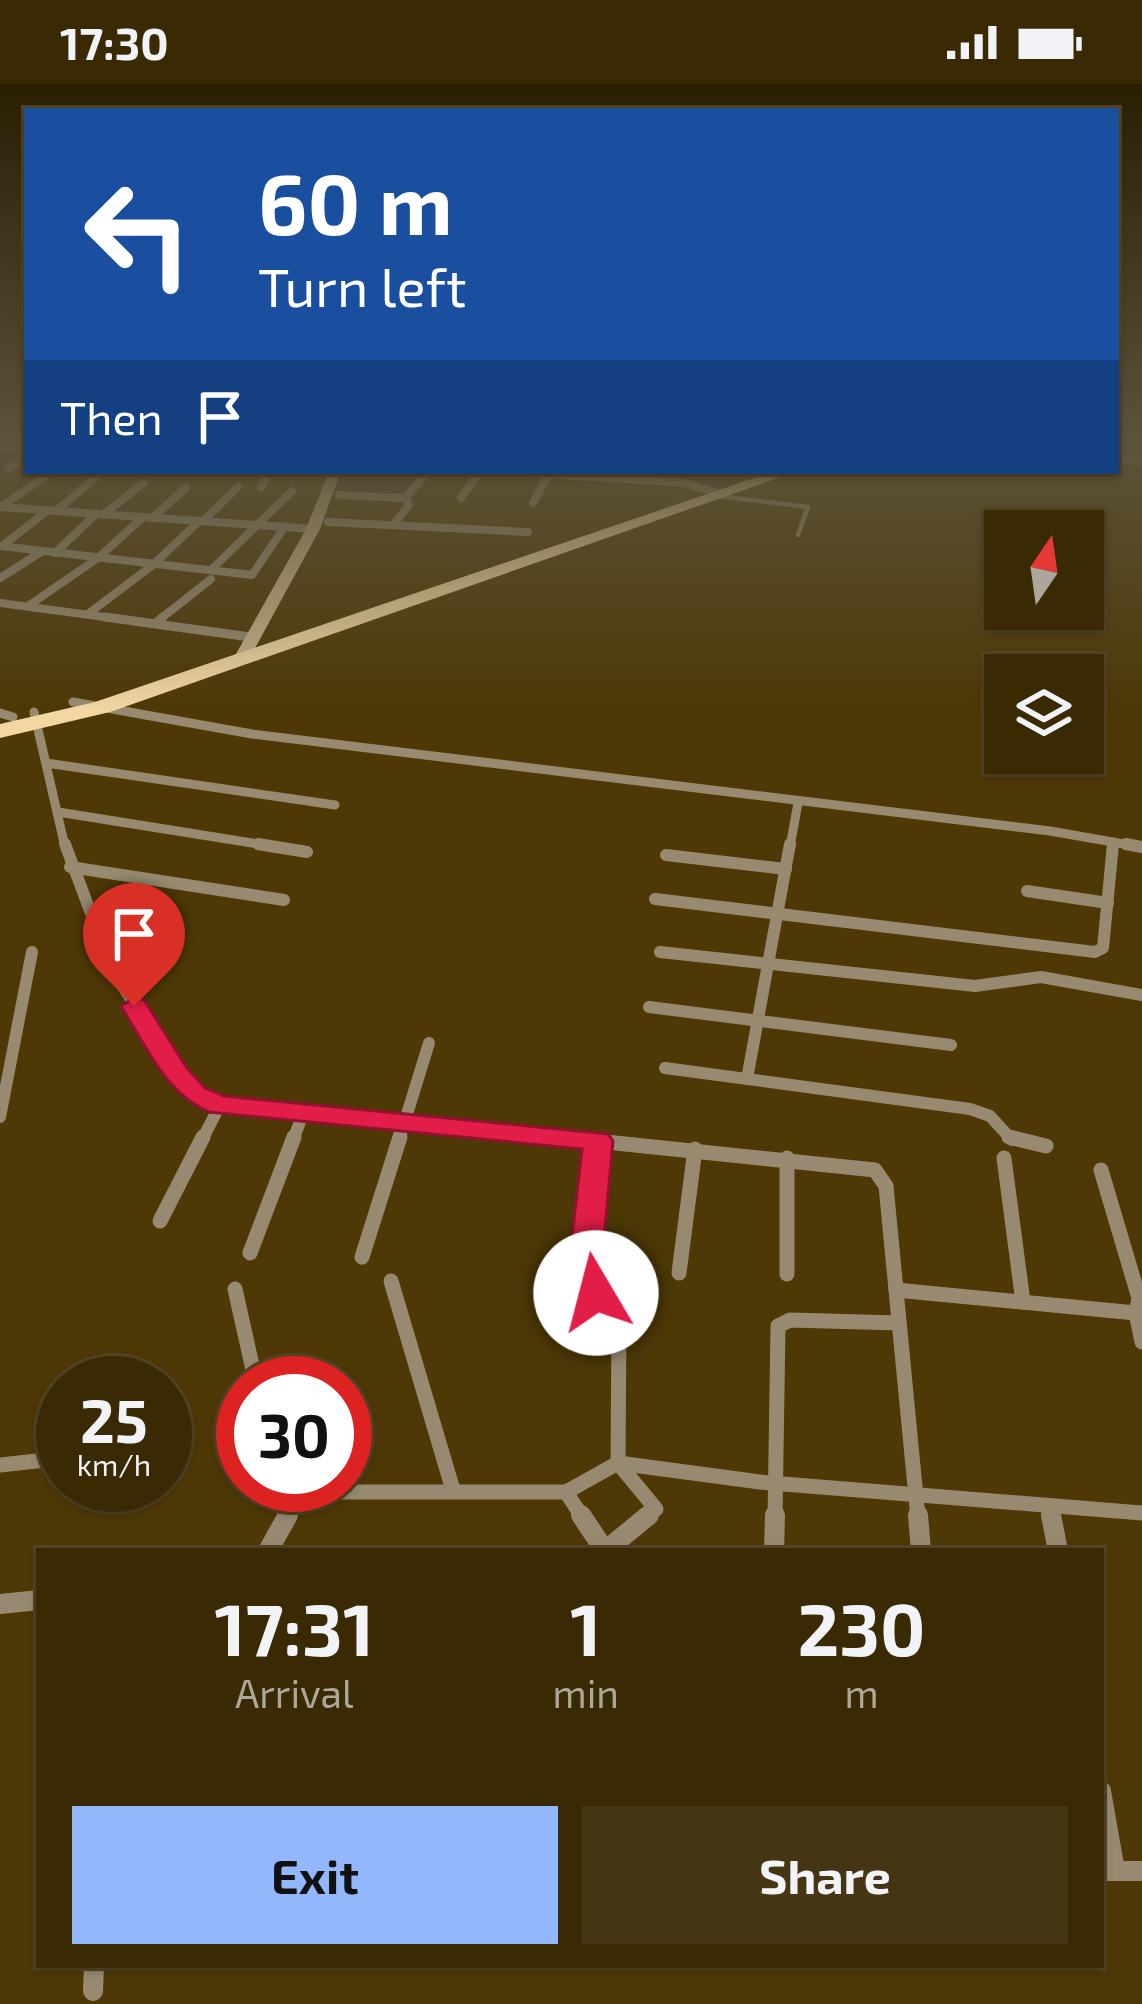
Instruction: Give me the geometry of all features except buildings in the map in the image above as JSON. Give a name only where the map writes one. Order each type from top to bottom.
[{"type":"main road","points":[[14,719],[253,647],[600,533]]},
{"type":"main road","points":[[14,719],[102,707],[253,647]]},
{"type":"street","points":[[55,553],[79,533]]},
{"type":"street","points":[[0,618],[98,558],[130,533]]},
{"type":"street","points":[[88,614],[188,533]]},
{"type":"street","points":[[155,623],[252,533]]},
{"type":"street","points":[[0,546],[211,574],[252,575],[281,533]]},
{"type":"street","points":[[0,603],[155,623],[253,647],[316,533]]},
{"type":"street","points":[[0,578],[42,551]]},
{"type":"street","points":[[73,702],[252,734],[1142,847]]},
{"type":"street","points":[[14,719],[46,763],[70,867],[113,972],[195,1095],[220,1105],[303,1114],[864,1167],[882,1178],[921,1548]]},
{"type":"street","points":[[46,763],[335,805]]},
{"type":"street","points":[[747,1079],[798,802]]},
{"type":"street","points":[[58,812],[307,852]]},
{"type":"street","points":[[655,899],[1095,952],[1103,948],[1113,842]]},
{"type":"street","points":[[666,855],[785,869]]},
{"type":"street","points":[[70,867],[284,900]]},
{"type":"street","points":[[1027,891],[1108,903]]},
{"type":"street","points":[[0,1117],[32,952]]},
{"type":"street","points":[[660,952],[976,986],[1041,977],[1142,995]]},
{"type":"street","points":[[649,1007],[951,1045]]},
{"type":"street","points":[[362,1257],[429,1042]]},
{"type":"street","points":[[664,1069],[970,1109],[990,1116],[1012,1140],[1046,1147]]},
{"type":"street","points":[[160,1221],[220,1105]]},
{"type":"street","points":[[250,1253],[303,1114]]},
{"type":"street","points":[[598,1141],[585,1271],[588,1283],[619,1320],[618,1463],[656,1509],[609,1548]]},
{"type":"street","points":[[679,1273],[695,1149]]},
{"type":"street","points":[[787,1158],[787,1274]]},
{"type":"street","points":[[1004,1158],[1023,1302]]},
{"type":"street","points":[[1101,1170],[1138,1298],[1142,1342]]},
{"type":"street","points":[[391,1281],[453,1490]]},
{"type":"street","points":[[235,1289],[250,1356]]},
{"type":"street","points":[[896,1290],[1136,1312]]},
{"type":"street","points":[[774,1548],[778,1326],[790,1320],[899,1323]]},
{"type":"street","points":[[0,1465],[36,1460]]},
{"type":"street","points":[[270,1548],[300,1492],[566,1492],[618,1463],[773,1483],[1142,1513]]},
{"type":"street","points":[[566,1492],[603,1548]]},
{"type":"street","points":[[1049,1506],[1057,1548]]},
{"type":"street","points":[[285,1512],[286,1517]]},
{"type":"street","points":[[0,1604],[36,1600]]},
{"type":"street","points":[[1104,1825],[1108,1871],[1142,1871]]},
{"type":"street","points":[[93,1991],[94,1968]]},
{"type":"route","points":[[134,1006],[177,1074],[206,1101],[598,1141],[585,1271],[596,1293]]}]
